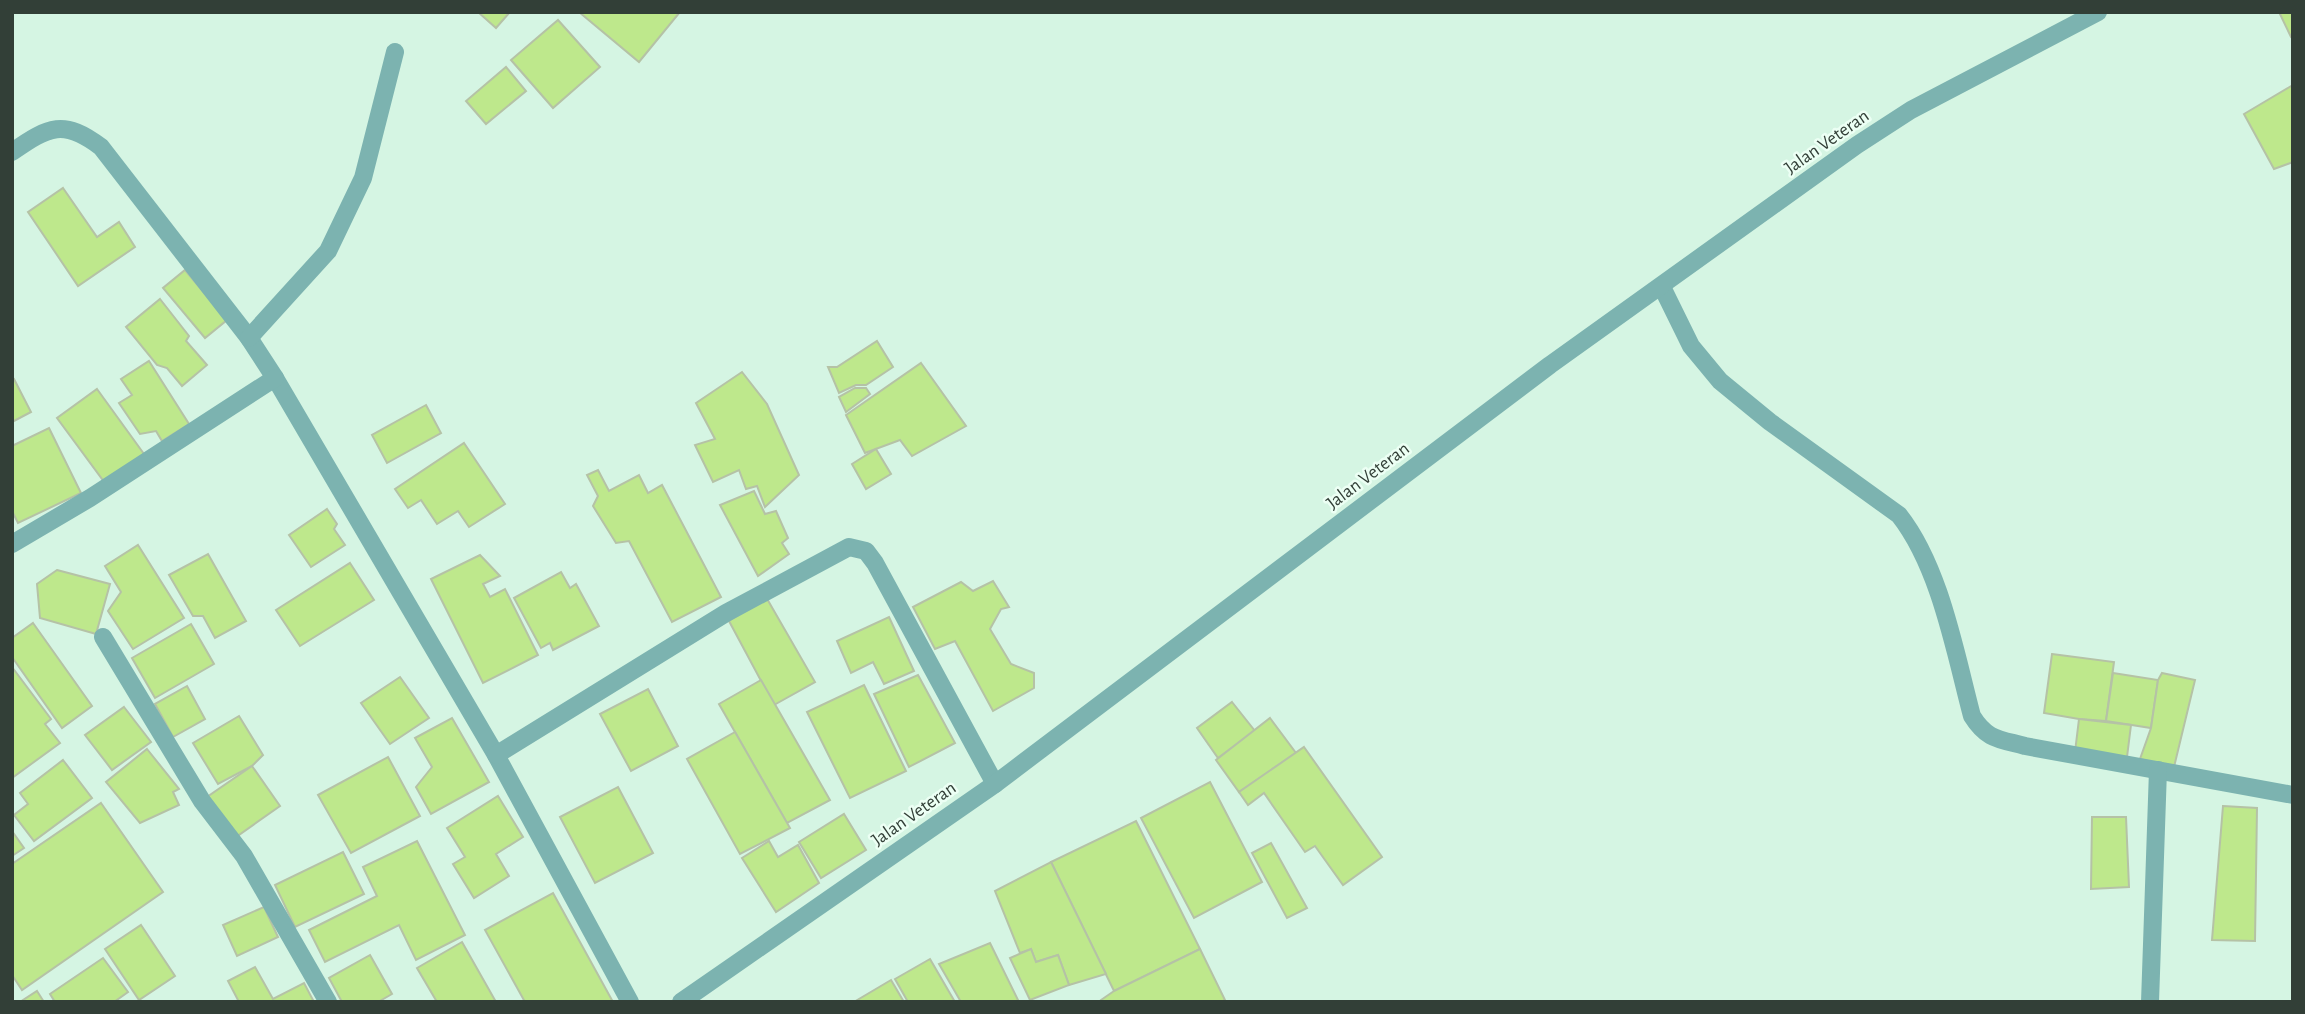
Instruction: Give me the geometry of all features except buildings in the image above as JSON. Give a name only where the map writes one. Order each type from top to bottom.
[{"type":"street","name":"Jalan Veteran","points":[[681,1002],[995,783],[1550,365],[1857,145],[1911,110],[2098,12]]},
{"type":"street","points":[[249,338],[328,251],[363,178],[396,52]]},
{"type":"street","points":[[12,152],[44,133],[65,127],[83,133],[101,147],[249,338],[496,755],[630,1002]]},
{"type":"street","points":[[1662,286],[1691,346],[1720,381],[1770,422],[1899,514],[1913,533],[1941,600],[1972,716],[1981,730],[1994,737],[2025,746],[2293,795]]},
{"type":"street","points":[[12,544],[90,498],[275,378]]},
{"type":"street","points":[[496,755],[726,612],[849,547],[866,551],[874,563],[995,783]]},
{"type":"street","points":[[103,637],[202,801],[244,856],[328,1002]]},
{"type":"street","points":[[2150,1002],[2158,770]]}]
